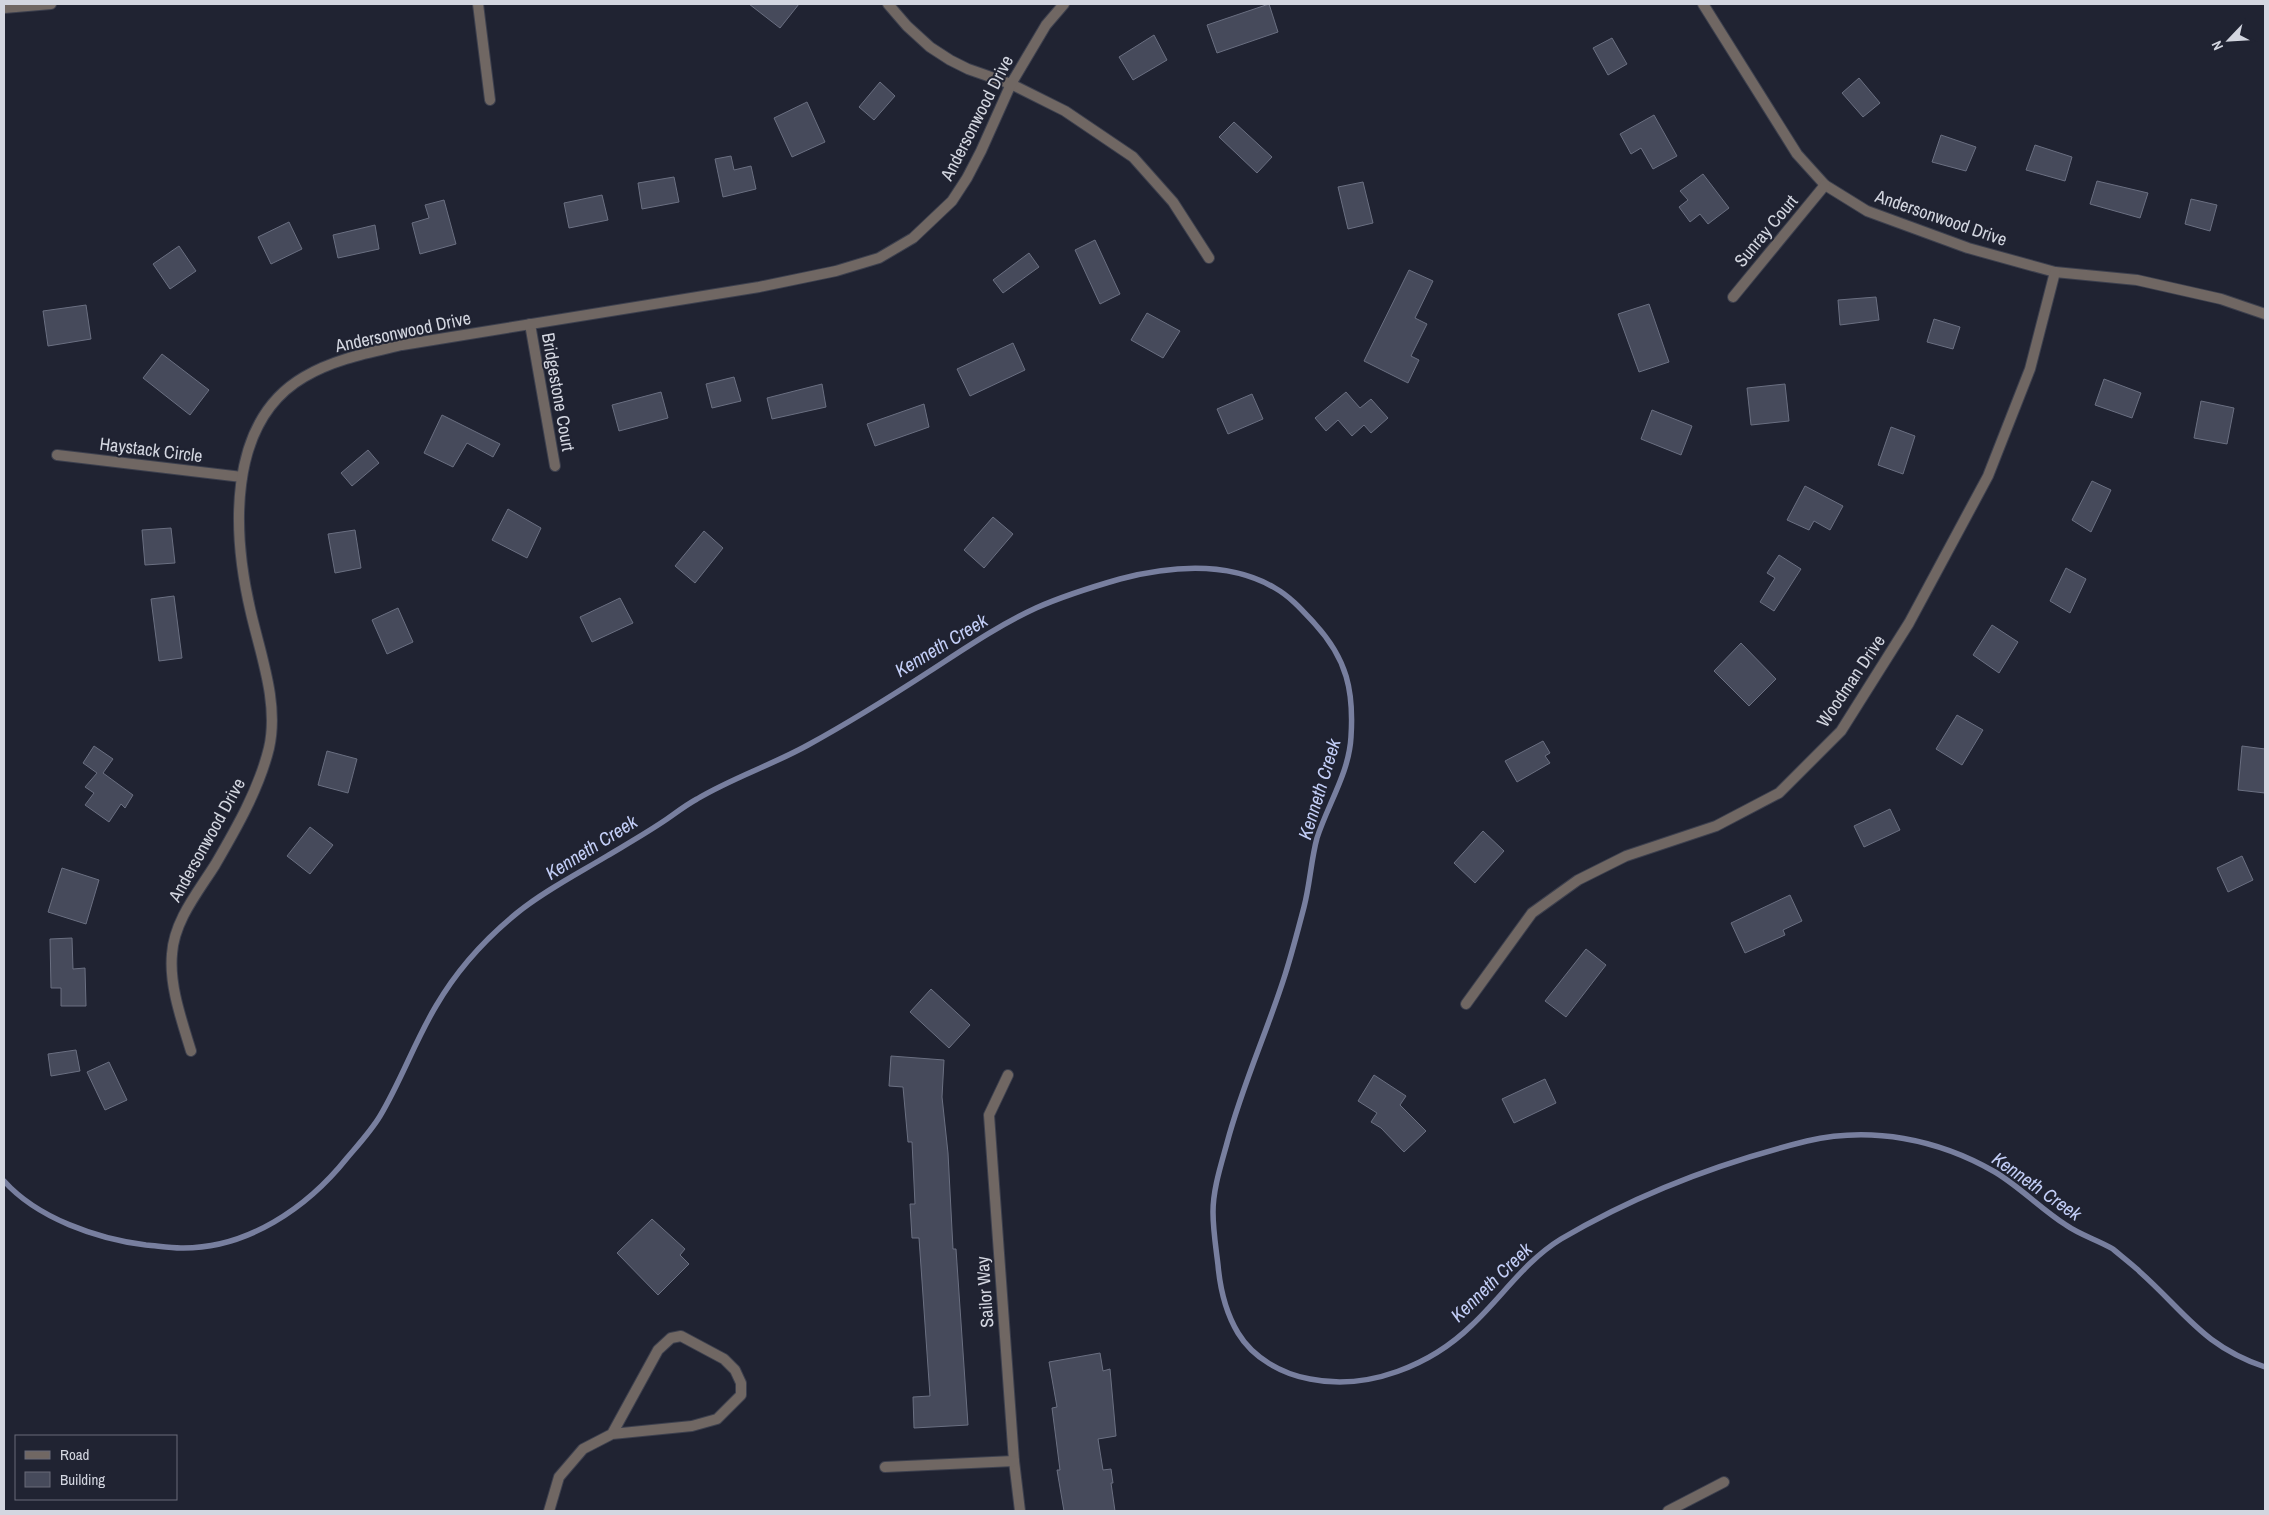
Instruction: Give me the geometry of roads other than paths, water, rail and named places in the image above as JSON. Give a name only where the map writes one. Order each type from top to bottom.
[{"type":"street","points":[[4,8],[51,4]]},
{"type":"street","points":[[478,4],[490,100]]},
{"type":"street","points":[[888,4],[907,26],[930,47],[968,69],[1011,84],[1065,111],[1133,157],[1173,202],[1209,258]]},
{"type":"street","name":"Andersonwood Drive","points":[[191,1052],[178,1008],[172,961],[174,942],[182,918],[243,814],[261,776],[269,746],[271,709],[268,684],[245,586],[239,549],[242,477],[253,436],[277,398],[302,378],[335,362],[354,356],[402,345],[759,287],[836,271],[879,258],[913,238],[952,201],[981,151],[1011,84],[1046,25],[1064,4]]},
{"type":"street","name":"Andersonwood Drive","points":[[1703,4],[1797,154],[1825,185],[1867,212],[1968,248],[2054,272],[2137,280],[2221,299],[2265,314]]},
{"type":"street","name":"Sunray Court","points":[[1733,297],[1825,185]]},
{"type":"street","name":"Woodman Drive","points":[[1466,1004],[1532,913],[1578,880],[1626,856],[1716,826],[1780,792],[1841,731],[1910,622],[1988,476],[2030,370],[2054,272]]},
{"type":"street","name":"Bridgestone Court","points":[[530,324],[555,466]]},
{"type":"street","name":"Haystack Circle","points":[[57,456],[242,477]]},
{"type":"street","name":"Sailor Way","points":[[1008,1074],[989,1115],[1014,1461],[1020,1511]]},
{"type":"street","points":[[550,1511],[559,1477],[584,1449],[612,1434],[692,1426],[717,1419],[740,1395],[741,1383],[735,1370],[724,1359],[681,1336],[671,1338],[658,1350],[612,1434]]},
{"type":"street","points":[[886,1467],[1014,1461]]},
{"type":"street","points":[[1668,1511],[1724,1482]]},
{"type":"waterway","name":"Kenneth Creek","points":[[4,1181],[33,1206],[69,1225],[108,1238],[146,1245],[173,1248],[205,1246],[229,1241],[252,1233],[274,1222],[294,1209],[331,1176],[373,1127],[395,1089],[428,1019],[453,980],[494,933],[538,897],[660,824],[710,791],[824,736],[885,700],[982,638],[1036,608],[1120,579],[1159,571],[1199,568],[1238,573],[1257,579],[1275,588],[1292,600],[1315,624],[1335,650],[1346,676],[1351,705],[1351,737],[1346,763],[1317,838],[1306,898],[1290,958],[1233,1122],[1214,1195],[1214,1232],[1224,1300],[1230,1317],[1244,1342],[1269,1364],[1299,1377],[1332,1382],[1376,1378],[1418,1363],[1438,1352],[1472,1325],[1514,1280],[1548,1248],[1590,1223],[1650,1194],[1712,1169],[1807,1141],[1855,1135],[1904,1138],[1927,1144],[1951,1151],[1995,1172],[2066,1225],[2113,1249],[2139,1271],[2210,1339],[2244,1359],[2265,1367]]}]
